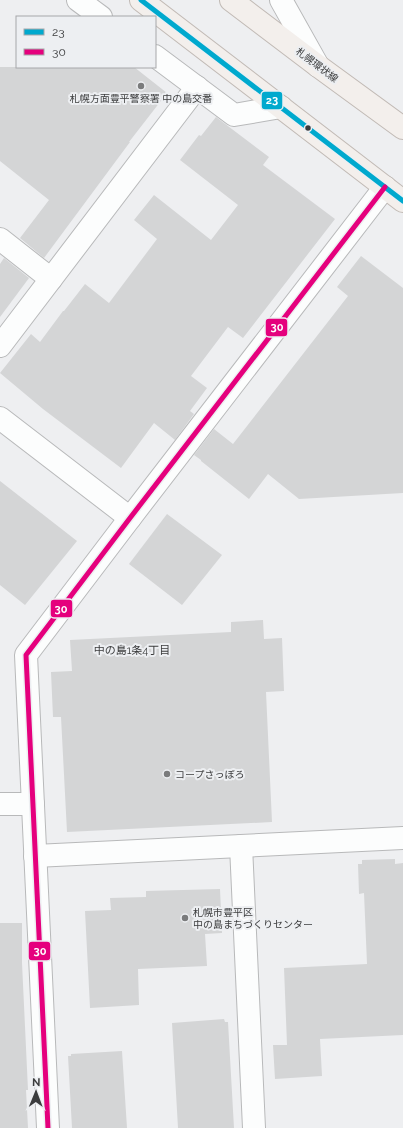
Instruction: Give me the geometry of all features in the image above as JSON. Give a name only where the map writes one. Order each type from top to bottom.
[{"type":"main road","points":[[141,0],[403,201]]},
{"type":"main road","name":"札幌環状線","points":[[231,0],[403,128]]},
{"type":"street","points":[[78,0],[100,16]]},
{"type":"street","points":[[281,0],[318,66]]},
{"type":"street","points":[[156,57],[234,115],[281,107]]},
{"type":"street","points":[[0,346],[197,87]]},
{"type":"street","points":[[48,1128],[26,655],[385,187]]},
{"type":"street","points":[[0,239],[51,279]]},
{"type":"street","points":[[0,418],[130,518]]},
{"type":"street","points":[[0,804],[33,804]]},
{"type":"street","points":[[35,856],[403,838]]},
{"type":"street","points":[[241,846],[254,1128]]},
{"type":"building","points":[[0,67],[135,68],[167,93],[44,258],[20,238],[49,200],[0,161]]},
{"type":"building","points":[[216,117],[269,157],[263,165],[335,219],[243,338],[228,327],[191,376],[207,388],[190,411],[194,414],[175,440],[154,423],[121,468],[43,409],[0,373],[31,334],[40,342],[85,284],[109,303],[157,239],[134,220],[154,195],[211,240],[238,205],[180,160],[199,135],[201,136]]},
{"type":"building","points":[[361,256],[403,288],[403,493],[299,499],[268,474],[249,499],[194,455],[214,429],[233,444],[348,296],[337,287]]},
{"type":"building","points":[[4,258],[29,278],[0,317],[0,264]]},
{"type":"building","points":[[0,481],[77,541],[25,605],[0,585]]},
{"type":"building","points":[[167,514],[222,555],[182,605],[129,564]]},
{"type":"building","name":"コープさっぽろ","points":[[263,620],[264,639],[282,638],[284,691],[266,692],[272,822],[67,832],[61,717],[53,717],[51,672],[72,671],[70,640],[231,632],[231,622]]},
{"type":"building","points":[[395,859],[395,864],[403,863],[403,1035],[320,1039],[322,1076],[275,1079],[273,1045],[287,1045],[284,968],[367,964],[364,893],[359,894],[358,864],[362,864],[362,860]]},
{"type":"building","points":[[220,889],[222,933],[205,934],[207,966],[138,969],[139,1005],[90,1008],[85,911],[111,910],[110,898],[146,897],[146,891]]},
{"type":"building","points":[[0,923],[22,923],[28,1128],[0,1128]]},
{"type":"building","points":[[224,1019],[225,1022],[228,1022],[234,1128],[178,1128],[172,1023]]},
{"type":"building","points":[[122,1051],[127,1128],[72,1128],[68,1056],[71,1056],[71,1054]]},
{"type":"transit line","name":"23","points":[[141,0],[403,201]]},
{"type":"transit line","name":"30","points":[[48,1128],[26,655],[385,187]]},
{"type":"place","name":"札幌方面豊平警察署 中の島交番","points":[[141,86]]},
{"type":"place","name":"コープさっぽろ","points":[[167,774]]},
{"type":"place","name":"札幌市豊平区 中の島まちづくりセンター","points":[[185,918]]},
{"type":"district","name":"中の島1条4丁目","points":[[132,650]]}]
